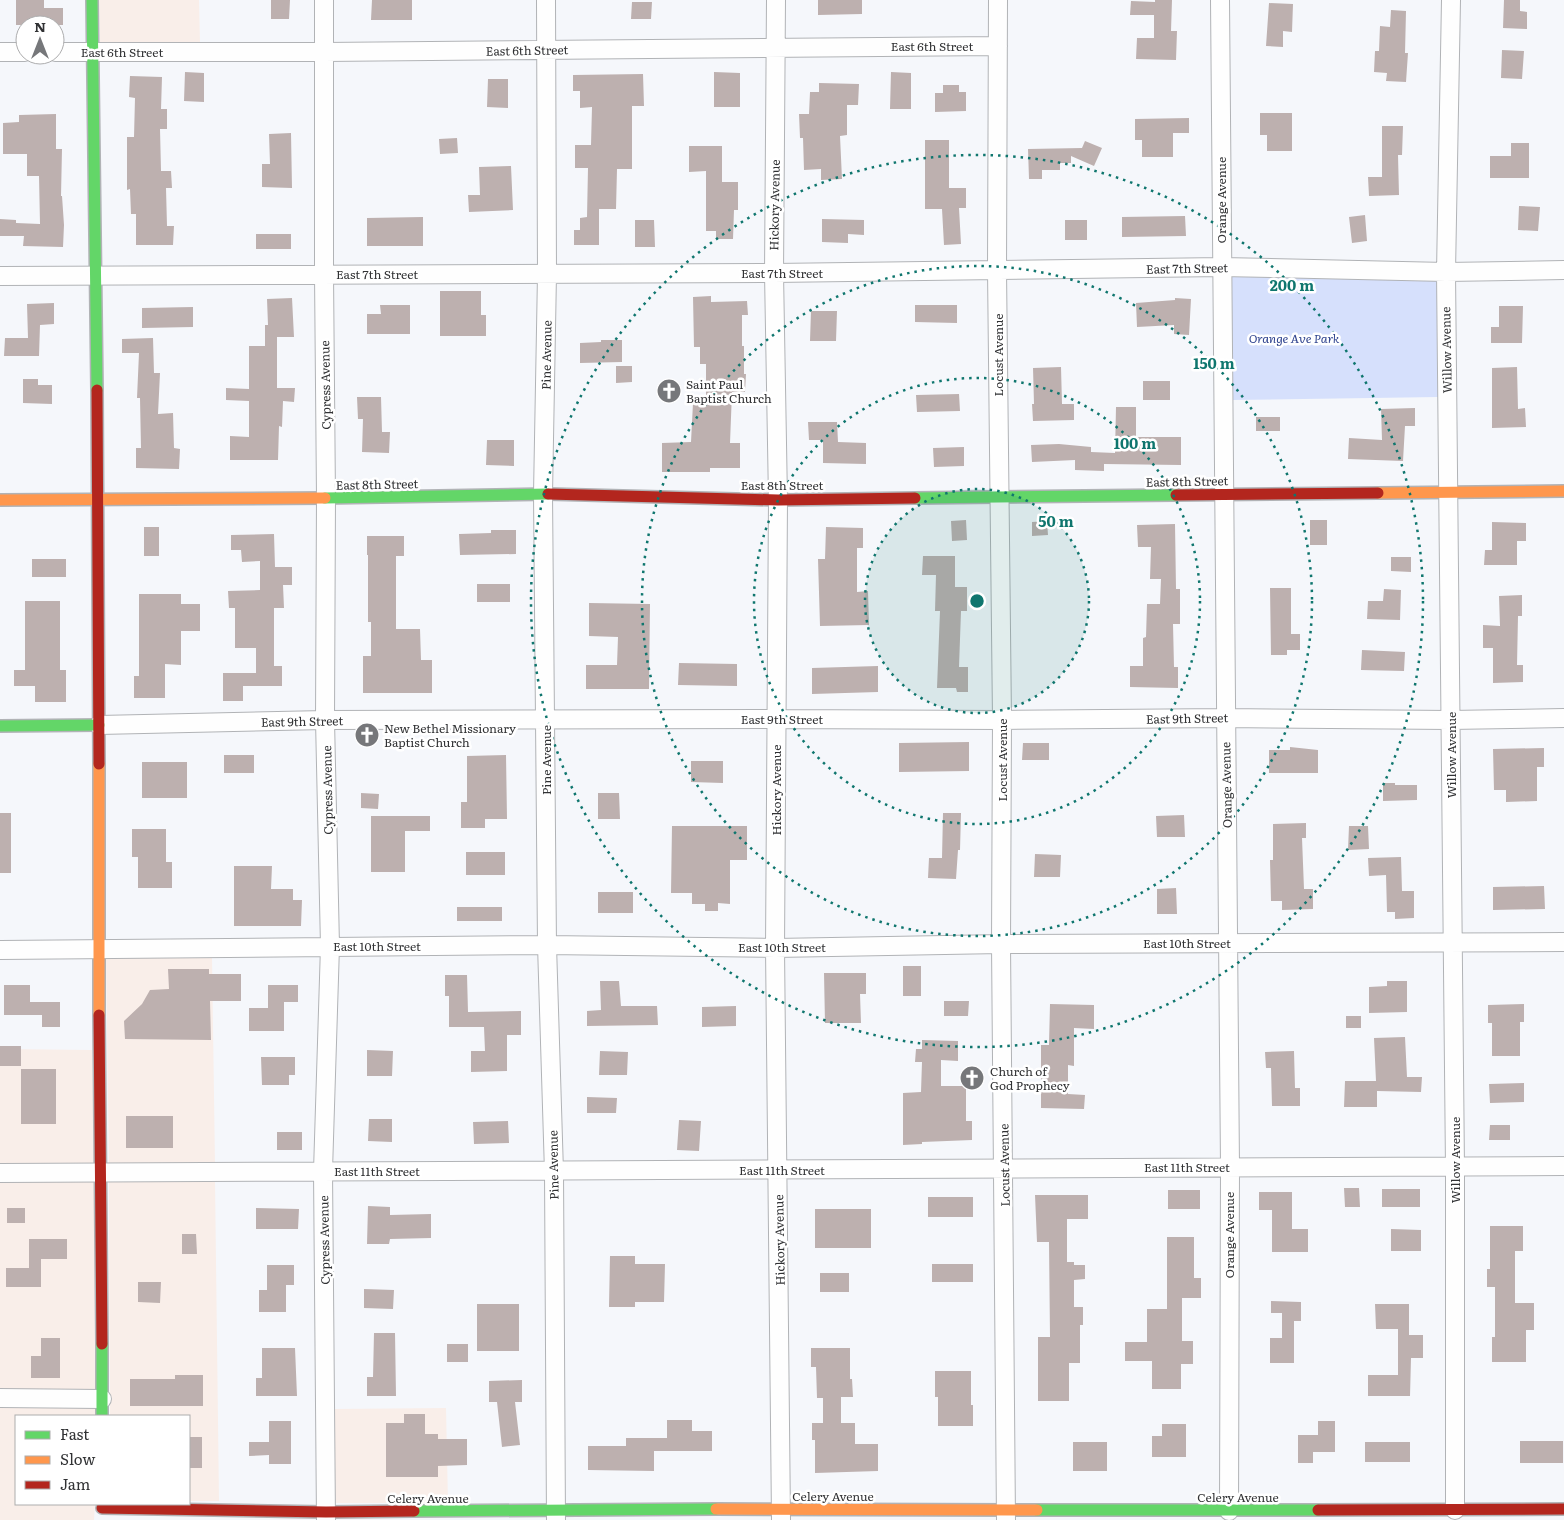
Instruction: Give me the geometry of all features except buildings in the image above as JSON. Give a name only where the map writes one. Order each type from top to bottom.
[{"type":"main road","points":[[92,0],[98,499],[98,950],[102,1174],[102,1408]]},
{"type":"main road","name":"East 8th Street","points":[[0,500],[326,498],[543,494],[778,500],[1564,491]]},
{"type":"main road","name":"East 9th Street","points":[[0,726],[98,725]]},
{"type":"main road","points":[[102,1506],[102,1520]]},
{"type":"main road","name":"Celery Avenue","points":[[102,1506],[326,1516],[1006,1515],[1229,1511],[1564,1509]]},
{"type":"street","name":"Cypress Avenue","points":[[324,0],[325,720],[330,946],[323,1171],[326,1516]]},
{"type":"street","name":"Pine Avenue","points":[[546,0],[547,274],[543,494],[547,945],[554,1172],[556,1516]]},
{"type":"street","name":"Hickory Avenue","points":[[776,0],[774,273],[778,500],[775,948],[781,1515]]},
{"type":"street","name":"Locust Avenue","points":[[998,0],[997,270],[1002,720],[1006,1515]]},
{"type":"street","name":"Orange Avenue","points":[[1220,0],[1230,1167],[1229,1511]]},
{"type":"street","name":"Willow Avenue","points":[[1451,0],[1446,272],[1455,1168],[1455,1510]]},
{"type":"street","name":"East 6th Street","points":[[65,52],[324,52],[998,46]]},
{"type":"street","points":[[0,52],[15,52]]},
{"type":"street","name":"East 7th Street","points":[[0,276],[774,273],[1222,267],[1446,272],[1564,270]]},
{"type":"street","name":"East 9th Street","points":[[98,725],[325,720],[1002,720],[1226,718],[1450,720],[1564,718]]},
{"type":"street","name":"East 10th Street","points":[[0,950],[330,946],[547,945],[775,948],[1002,944],[1564,942]]},
{"type":"street","name":"East 11th Street","points":[[0,1173],[554,1172],[1230,1167],[1455,1168],[1564,1166]]},
{"type":"street","points":[[0,1398],[102,1408]]},
{"type":"shaded area","points":[[99,0],[199,0],[200,43],[100,43]]},
{"type":"shaded area","points":[[212,957],[215,1164],[109,1165],[106,958]]},
{"type":"shaded area","points":[[0,1049],[92,1050],[94,1165],[0,1164]]},
{"type":"shaded area","points":[[215,1181],[219,1501],[190,1501],[190,1415],[110,1415],[109,1182]]},
{"type":"shaded area","points":[[0,1182],[94,1182],[95,1390],[0,1390]]},
{"type":"shaded area","points":[[0,1407],[95,1407],[95,1415],[15,1415],[15,1505],[95,1505],[94,1520],[0,1520]]},
{"type":"shaded area","points":[[446,1408],[448,1503],[334,1503],[333,1409]]},
{"type":"green space","name":"Orange Ave Park","points":[[1232,275],[1437,280],[1438,397],[1232,400]]},
{"type":"traffic: fast","points":[[92,0],[97,390]]},
{"type":"traffic: fast","points":[[325,498],[548,494]]},
{"type":"traffic: fast","points":[[915,498],[1176,495]]},
{"type":"traffic: fast","points":[[0,726],[99,725]]},
{"type":"traffic: fast","points":[[102,1344],[102,1415]]},
{"type":"traffic: fast","points":[[414,1511],[716,1509]]},
{"type":"traffic: fast","points":[[1037,1510],[1318,1510]]},
{"type":"traffic: slow","points":[[1378,493],[1564,491]]},
{"type":"traffic: slow","points":[[0,500],[325,498]]},
{"type":"traffic: slow","points":[[99,764],[99,1015]]},
{"type":"traffic: slow","points":[[716,1509],[1037,1510]]},
{"type":"traffic: jam","points":[[97,390],[99,764]]},
{"type":"traffic: jam","points":[[1176,495],[1378,493]]},
{"type":"traffic: jam","points":[[548,494],[778,500],[915,498]]},
{"type":"traffic: jam","points":[[99,1015],[102,1344]]},
{"type":"traffic: jam","points":[[102,1508],[326,1512],[414,1511]]},
{"type":"traffic: jam","points":[[1318,1510],[1564,1509]]},
{"type":"place","name":"Saint Paul Baptist Church","points":[[669,391]]},
{"type":"place","name":"New Bethel Missionary Baptist Church","points":[[367,735]]},
{"type":"place","name":"Church of God Prophecy","points":[[972,1078]]}]
